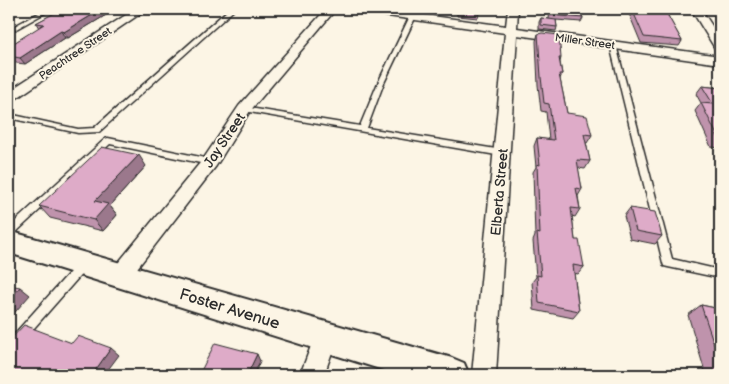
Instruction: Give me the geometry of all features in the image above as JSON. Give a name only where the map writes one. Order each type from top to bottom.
[{"type":"main road","name":"Foster Avenue","points":[[9,242],[121,274],[325,338],[452,375]]},
{"type":"street","name":"Peachtree Street","points":[[9,97],[142,9]]},
{"type":"street","name":"Jay Street","points":[[121,274],[210,162],[244,109],[331,9]]},
{"type":"street","name":"Miller Street","points":[[360,9],[720,60]]},
{"type":"street","name":"Elberta Street","points":[[484,375],[512,9]]},
{"type":"street","points":[[696,9],[720,47]]},
{"type":"street","points":[[312,375],[325,338]]},
{"type":"lane","points":[[9,30],[49,9]]},
{"type":"lane","points":[[9,116],[78,131],[96,130],[232,9]]},
{"type":"lane","points":[[362,130],[380,85],[413,16]]},
{"type":"lane","points":[[613,45],[668,263],[720,274]]},
{"type":"lane","points":[[244,109],[502,153]]},
{"type":"lane","points":[[96,130],[108,141],[210,162]]},
{"type":"lane","points":[[9,233],[108,141]]},
{"type":"lane","points":[[9,348],[85,264]]},
{"type":"building","points":[[62,9],[102,9],[64,32],[61,31],[20,58],[9,56],[9,46],[44,24],[36,23]]},
{"type":"building","points":[[458,9],[480,9],[479,12]]},
{"type":"building","points":[[551,9],[580,9],[583,18],[551,15]]},
{"type":"building","points":[[632,9],[666,9],[682,41],[644,37]]},
{"type":"building","points":[[541,18],[556,20],[557,27],[541,25]]},
{"type":"building","points":[[538,34],[559,35],[561,58],[559,58],[562,74],[559,74],[567,113],[587,116],[592,135],[584,134],[590,161],[577,160],[582,189],[576,188],[580,209],[571,208],[575,240],[579,240],[584,267],[573,265],[579,311],[539,303],[537,275],[541,276],[537,233],[540,234],[537,164],[540,165],[537,138],[554,140],[549,104],[544,103],[541,77]]},
{"type":"building","points":[[702,86],[720,88],[720,139],[701,103],[713,104]]},
{"type":"building","points":[[102,147],[139,155],[95,201],[108,204],[94,220],[39,206]]},
{"type":"building","points":[[630,208],[655,212],[662,236],[636,231]]},
{"type":"building","points":[[9,285],[20,287],[9,300]]},
{"type":"building","points":[[701,305],[720,309],[720,362]]},
{"type":"building","points":[[24,325],[72,343],[78,336],[111,348],[92,375],[19,375],[9,371],[9,341]]},
{"type":"building","points":[[215,343],[257,354],[247,375],[199,375]]}]
